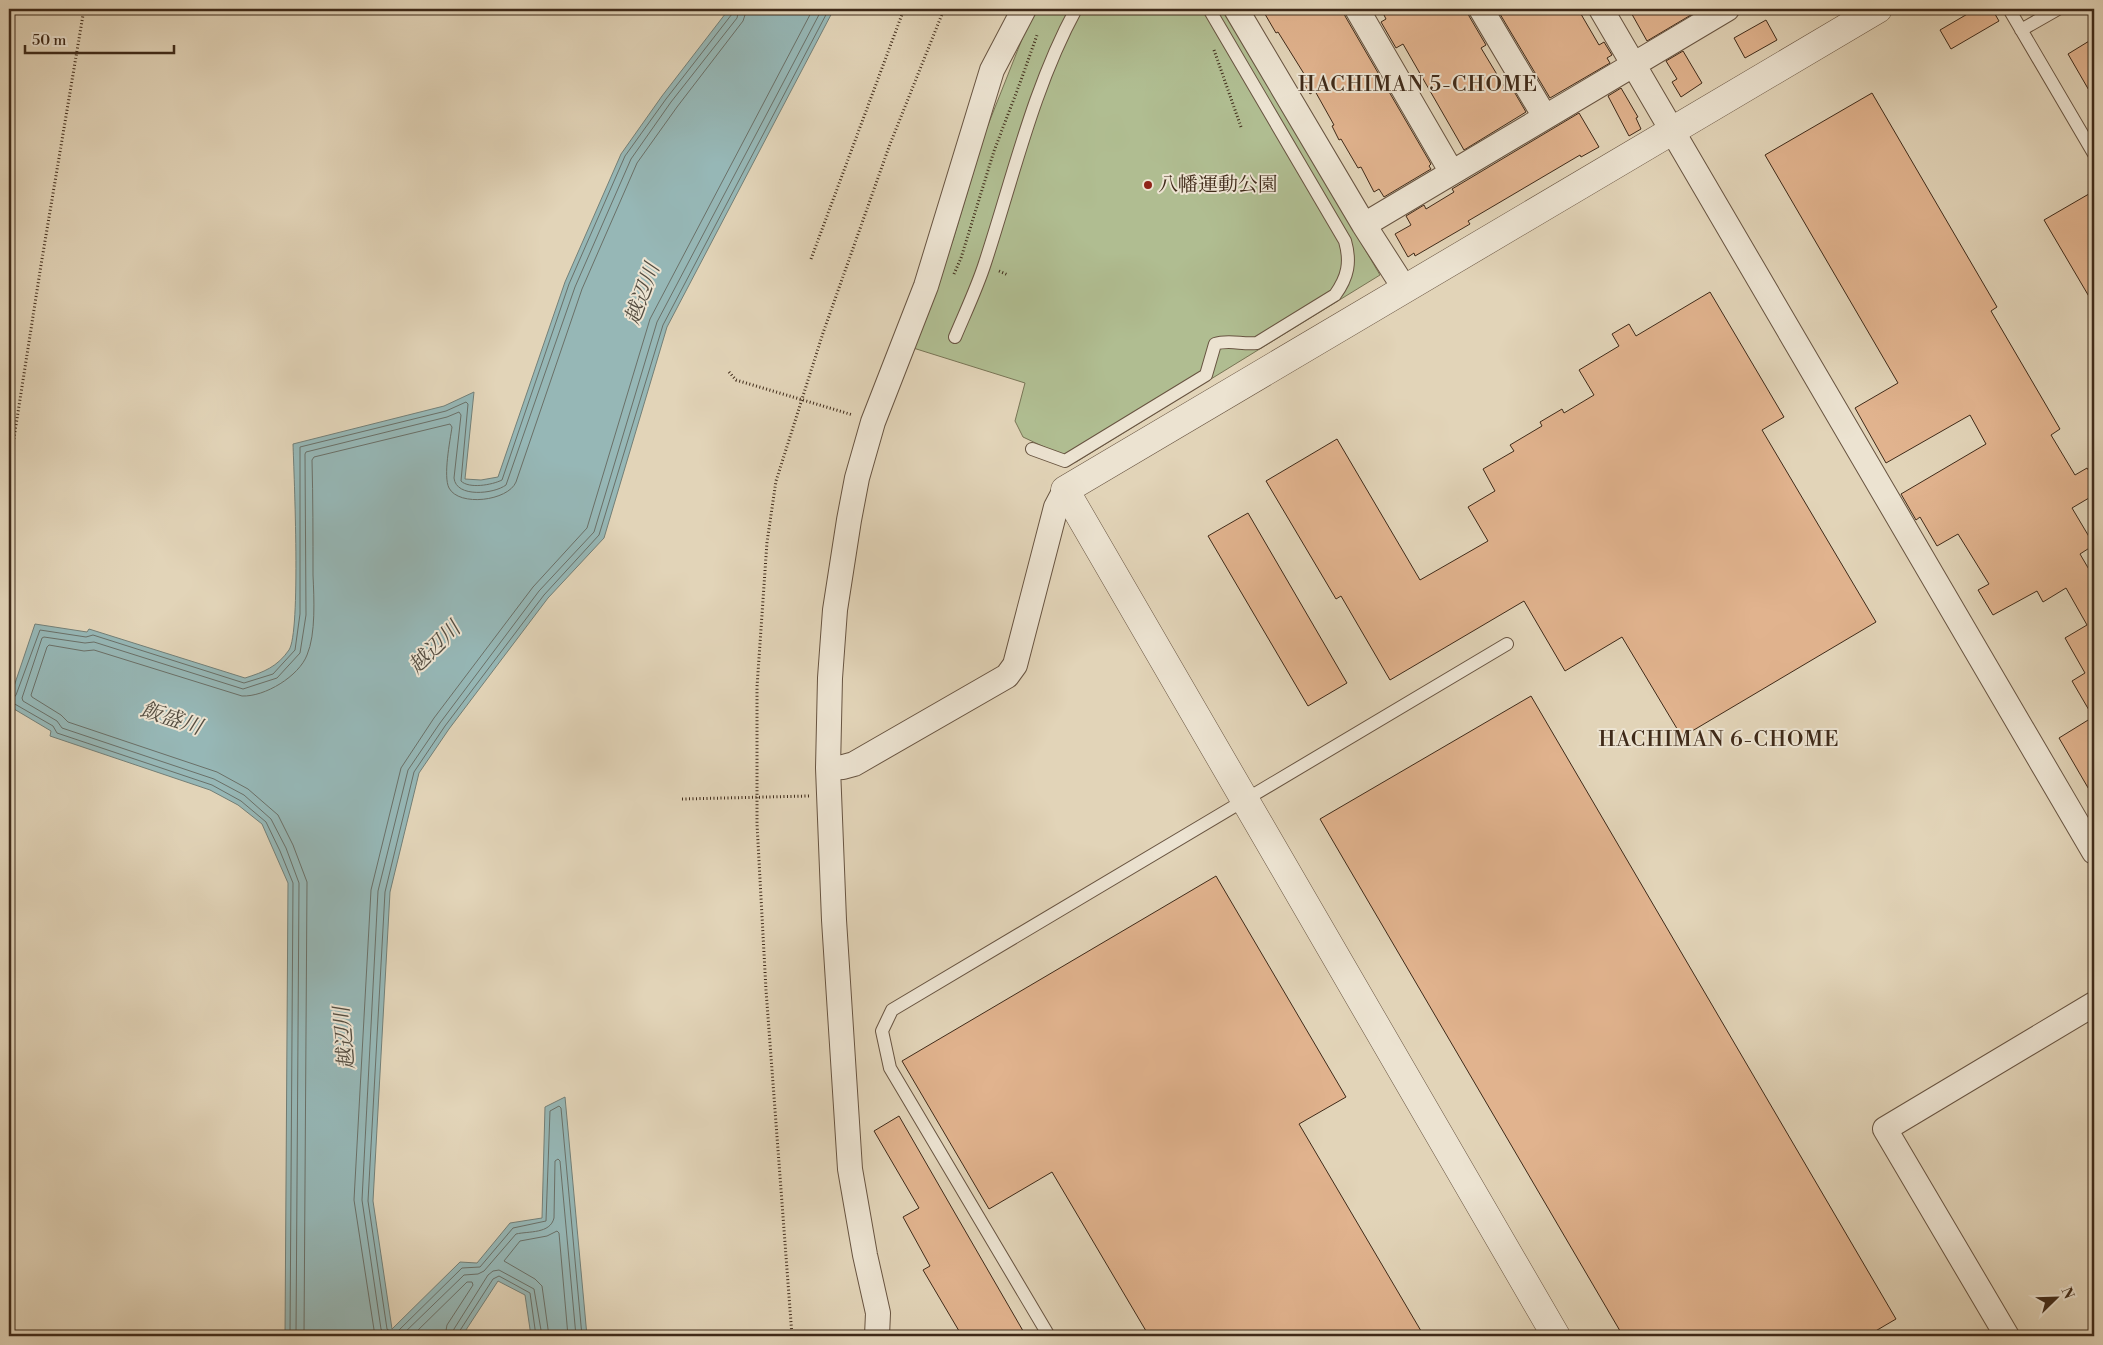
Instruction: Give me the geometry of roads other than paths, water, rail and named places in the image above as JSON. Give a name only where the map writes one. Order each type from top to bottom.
[{"type":"street","points":[[1236,9],[1364,225],[1405,288]]},
{"type":"street","points":[[1357,9],[1451,171]]},
{"type":"street","points":[[1481,9],[1545,117]]},
{"type":"street","points":[[1601,9],[2093,849]]},
{"type":"street","points":[[1364,225],[1451,171],[1727,9]]},
{"type":"street","points":[[828,768],[854,764],[1007,676],[1015,665],[1056,507],[1069,478],[1405,288],[1878,9]]},
{"type":"street","points":[[878,1336],[878,1313],[864,1255],[850,1169],[834,920],[828,768],[830,678],[835,610],[857,478],[873,422],[926,286],[992,70],[1033,14]]},
{"type":"street","points":[[1069,478],[1244,801],[1556,1336]]},
{"type":"street","points":[[2006,1336],[1884,1128],[2094,1004]]},
{"type":"lane","points":[[955,338],[984,265],[1016,160],[1045,79],[1076,9]]},
{"type":"lane","points":[[1032,449],[1069,478],[1206,375],[1215,344],[1224,341],[1248,344],[1257,343],[1335,296],[1342,286],[1349,256],[1345,240],[1209,9]]},
{"type":"lane","points":[[2009,9],[2094,154]]},
{"type":"lane","points":[[2022,30],[2058,9]]},
{"type":"lane","points":[[1049,1336],[890,1068],[882,1031],[892,1010],[1507,644]]},
{"type":"water","points":[[729,9],[834,9],[667,327],[604,538],[548,598],[449,729],[419,773],[390,892],[373,1201],[392,1329],[460,1262],[477,1263],[510,1223],[542,1218],[545,1107],[565,1097],[587,1336],[531,1336],[525,1295],[498,1281],[462,1336],[285,1336],[288,883],[262,824],[238,805],[210,790],[50,736],[51,731],[9,706],[9,701],[35,624],[87,632],[89,629],[245,678],[264,671],[280,661],[289,650],[293,637],[295,615],[296,552],[293,444],[444,406],[474,392],[465,479],[481,480],[498,477],[565,282],[621,154],[662,96]]},
{"type":"place","name":"八幡運動公園","points":[[1148,185]]},
{"type":"district","name":"HACHIMAN 5-CHOME","points":[[1418,85]]},
{"type":"district","name":"HACHIMAN 6-CHOME","points":[[1719,740]]},
{"type":"water label","name":"越辺川","points":[[643,294]]},
{"type":"water label","name":"越辺川","points":[[435,648]]},
{"type":"water label","name":"飯盛川","points":[[171,719]]},
{"type":"water label","name":"越辺川","points":[[345,1038]]}]
